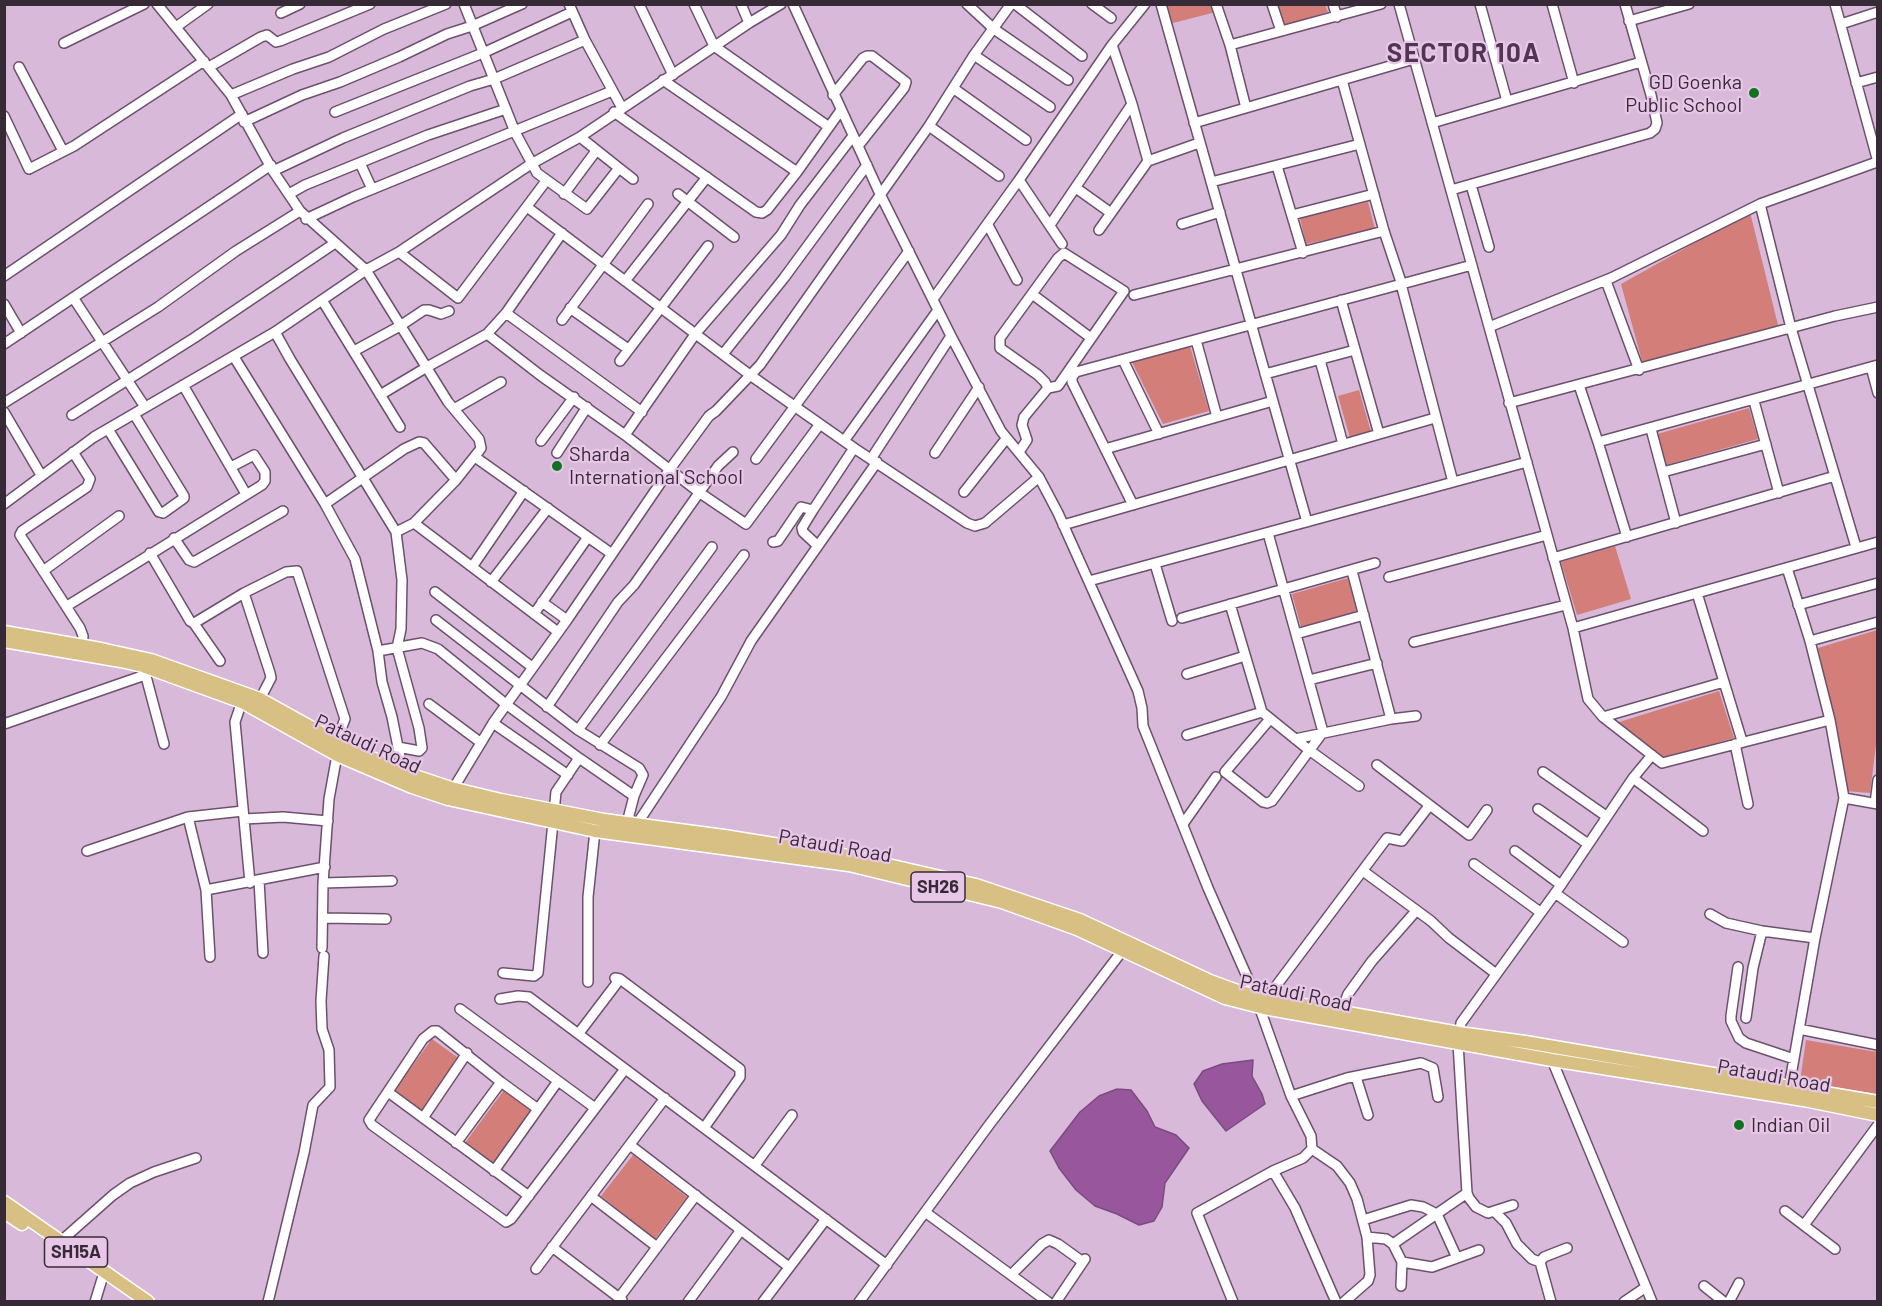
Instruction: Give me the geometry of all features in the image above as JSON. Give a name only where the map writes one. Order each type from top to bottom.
[{"type":"main road","name":"SH26","points":[[4,632],[143,666],[243,698],[339,747],[450,793],[808,854],[884,863],[976,885],[1080,920],[1126,946],[1260,1000],[1339,1017],[1788,1093],[1878,1102]]},
{"type":"main road","name":"SH26","points":[[4,641],[83,650]]},
{"type":"main road","name":"Pataudi Road","points":[[339,747],[412,787],[450,793],[552,822],[595,831],[808,854]]},
{"type":"main road","name":"Pataudi Road","points":[[1788,1093],[1878,1115]]},
{"type":"main road","name":"SH15A","points":[[4,1202],[148,1302]]},
{"type":"main road","name":"SH15A","points":[[4,1212],[134,1302]]},
{"type":"street","points":[[64,43],[144,4]]},
{"type":"street","points":[[157,4],[231,95],[272,168],[303,215],[366,270],[448,402],[479,440],[481,448],[476,457],[456,480],[414,524],[396,532]]},
{"type":"street","points":[[176,27],[208,4]]},
{"type":"street","points":[[281,13],[300,4]]},
{"type":"street","points":[[4,116],[29,169],[207,64],[261,37],[267,35],[276,42],[280,42],[370,4]]},
{"type":"street","points":[[231,95],[293,69],[329,57],[384,29],[446,4]]},
{"type":"street","points":[[464,4],[515,132],[531,164],[546,181],[586,209],[619,168]]},
{"type":"street","points":[[4,276],[243,118],[340,82],[447,34],[472,26],[522,4]]},
{"type":"street","points":[[639,4],[673,75]]},
{"type":"street","points":[[694,4],[714,46],[829,127]]},
{"type":"street","points":[[741,4],[749,23]]},
{"type":"street","points":[[4,504],[41,475],[108,429],[275,332],[366,270],[399,252],[531,164],[580,137],[714,46],[781,4]]},
{"type":"street","points":[[793,4],[880,194],[951,336],[1006,439],[1039,477],[1089,581],[1138,691],[1143,726],[1260,1000],[1291,1096],[1311,1136],[1312,1149],[1303,1158],[1273,1171],[1197,1213],[1233,1302]]},
{"type":"street","points":[[967,4],[993,29],[1068,80]]},
{"type":"street","points":[[450,793],[480,742],[670,469],[709,416],[717,411],[760,365],[928,126],[974,55],[1013,4],[1082,56]]},
{"type":"street","points":[[1092,4],[1112,18]]},
{"type":"street","points":[[933,300],[988,225],[1112,45],[1145,4]]},
{"type":"street","points":[[1161,4],[1307,522]]},
{"type":"street","points":[[1216,4],[1230,45],[1246,108]]},
{"type":"street","points":[[1272,4],[1281,31]]},
{"type":"street","points":[[1333,4],[1337,17]]},
{"type":"street","points":[[1230,45],[1381,4]]},
{"type":"street","points":[[1399,4],[1573,628],[1588,699],[1603,717],[1662,763],[1830,720]]},
{"type":"street","points":[[1480,4],[1507,101]]},
{"type":"street","points":[[1552,4],[1574,83]]},
{"type":"street","points":[[1451,190],[1653,131],[1657,123],[1625,4]]},
{"type":"street","points":[[1629,21],[1689,4]]},
{"type":"street","points":[[1489,327],[1605,281],[1760,204],[1877,162],[1835,4]]},
{"type":"street","points":[[335,112],[483,53],[571,8],[612,91],[618,110],[756,212],[762,213],[767,210],[841,110]]},
{"type":"street","points":[[1841,24],[1878,12]]},
{"type":"street","points":[[4,344],[272,168],[585,40]]},
{"type":"street","points":[[1112,45],[1148,161]]},
{"type":"street","points":[[974,55],[1050,108]]},
{"type":"street","points":[[833,95],[862,58],[867,56],[872,56],[906,82],[904,88],[858,146]]},
{"type":"street","points":[[1194,123],[1414,59]]},
{"type":"street","points":[[1432,123],[1641,62]]},
{"type":"street","points":[[19,67],[63,151]]},
{"type":"street","points":[[1856,83],[1878,76]]},
{"type":"street","points":[[663,80],[797,172]]},
{"type":"street","points":[[1342,80],[1400,282],[1453,482]]},
{"type":"street","points":[[953,88],[1026,140]]},
{"type":"street","points":[[4,403],[158,307],[236,251],[303,215],[515,132],[612,91]]},
{"type":"street","points":[[1050,225],[1132,104]]},
{"type":"street","points":[[289,194],[305,185],[428,135],[506,109]]},
{"type":"street","points":[[928,126],[999,176]]},
{"type":"street","points":[[625,435],[696,333],[782,236],[800,205],[853,136]]},
{"type":"street","points":[[580,137],[633,179]]},
{"type":"street","points":[[1099,230],[1148,161],[1199,143]]},
{"type":"street","points":[[1211,182],[1360,144]]},
{"type":"street","points":[[564,194],[596,151]]},
{"type":"street","points":[[360,163],[372,189]]},
{"type":"street","points":[[723,354],[784,278],[867,165]]},
{"type":"street","points":[[1277,166],[1303,253]]},
{"type":"street","points":[[625,281],[707,177]]},
{"type":"street","points":[[1019,180],[1062,244]]},
{"type":"street","points":[[399,252],[458,298],[546,181]]},
{"type":"street","points":[[1471,185],[1490,247]]},
{"type":"street","points":[[1076,188],[1111,213]]},
{"type":"street","points":[[678,194],[734,237]]},
{"type":"street","points":[[1292,215],[1374,194]]},
{"type":"street","points":[[562,320],[648,204]]},
{"type":"street","points":[[1760,204],[1791,328],[1856,547]]},
{"type":"street","points":[[527,207],[750,375],[967,524],[975,526],[985,523],[1039,477]]},
{"type":"street","points":[[1182,224],[1220,212]]},
{"type":"street","points":[[988,225],[1017,280]]},
{"type":"street","points":[[1134,295],[1384,231]]},
{"type":"street","points":[[380,395],[488,334],[506,313],[562,233]]},
{"type":"street","points":[[72,415],[335,243]]},
{"type":"street","points":[[620,361],[659,307],[708,246]]},
{"type":"street","points":[[756,459],[909,251]]},
{"type":"street","points":[[1019,452],[1027,440],[1022,425],[1024,417],[1048,388],[1058,386],[1124,291],[1064,253],[1004,333],[999,344],[1000,348],[1046,382],[1048,388]]},
{"type":"street","points":[[1133,505],[1072,379],[1076,372],[1400,282],[1472,265]]},
{"type":"street","points":[[1605,281],[1639,370]]},
{"type":"street","points":[[1032,294],[1092,338]]},
{"type":"street","points":[[74,299],[145,407]]},
{"type":"street","points":[[322,300],[400,427]]},
{"type":"street","points":[[1341,300],[1379,434]]},
{"type":"street","points":[[4,304],[21,333]]},
{"type":"street","points":[[1509,403],[1835,316],[1878,307]]},
{"type":"street","points":[[570,308],[628,350]]},
{"type":"street","points":[[354,351],[424,310],[441,314],[449,311]]},
{"type":"street","points":[[844,441],[938,310]]},
{"type":"street","points":[[506,313],[642,412]]},
{"type":"street","points":[[275,332],[396,532],[402,580],[401,629],[397,648],[419,728],[422,748],[418,751],[398,747]]},
{"type":"street","points":[[488,334],[700,493],[746,524],[820,424]]},
{"type":"street","points":[[632,824],[721,697],[751,641],[874,461],[951,336]]},
{"type":"street","points":[[1196,340],[1217,417]]},
{"type":"street","points":[[1265,374],[1355,350]]},
{"type":"street","points":[[234,357],[325,504],[355,559],[378,651],[382,682],[403,772]]},
{"type":"street","points":[[1123,360],[1159,434]]},
{"type":"street","points":[[1320,360],[1343,444]]},
{"type":"street","points":[[1598,442],[1874,366],[1878,393]]},
{"type":"street","points":[[454,409],[501,382]]},
{"type":"street","points":[[183,385],[246,494]]},
{"type":"street","points":[[1579,385],[1627,537]]},
{"type":"street","points":[[935,453],[979,387]]},
{"type":"street","points":[[541,441],[574,397]]},
{"type":"street","points":[[1754,400],[1779,493]]},
{"type":"street","points":[[1105,449],[1273,401]]},
{"type":"street","points":[[556,453],[587,407]]},
{"type":"street","points":[[4,412],[41,475]]},
{"type":"street","points":[[108,429],[160,513],[163,513],[184,496],[134,414]]},
{"type":"street","points":[[1063,525],[1436,418]]},
{"type":"street","points":[[1651,429],[1676,523]]},
{"type":"street","points":[[964,492],[1006,439]]},
{"type":"street","points":[[325,504],[404,449],[419,442],[423,443],[456,480]]},
{"type":"street","points":[[1663,472],[1766,444]]},
{"type":"street","points":[[818,546],[803,532],[802,528],[854,448]]},
{"type":"street","points":[[74,452],[90,479],[87,487],[20,533],[80,628],[83,650]]},
{"type":"street","points":[[547,707],[618,602],[634,585],[718,466],[733,452]]},
{"type":"street","points":[[67,606],[265,481],[265,472],[254,455],[231,467]]},
{"type":"street","points":[[476,457],[612,554]]},
{"type":"street","points":[[1089,581],[1527,462]]},
{"type":"street","points":[[1553,558],[1835,477]]},
{"type":"street","points":[[472,567],[524,491]]},
{"type":"street","points":[[773,542],[778,541],[801,507],[813,510]]},
{"type":"street","points":[[491,582],[548,508]]},
{"type":"street","points":[[174,538],[189,560],[194,562],[283,511]]},
{"type":"street","points":[[43,571],[119,516]]},
{"type":"street","points":[[414,524],[558,632]]},
{"type":"street","points":[[1269,533],[1323,732]]},
{"type":"street","points":[[1389,577],[1547,535]]},
{"type":"street","points":[[534,614],[588,537]]},
{"type":"street","points":[[1573,628],[1878,542]]},
{"type":"street","points":[[578,730],[712,547]]},
{"type":"street","points":[[150,554],[190,621],[195,624],[220,661]]},
{"type":"street","points":[[600,745],[744,555]]},
{"type":"street","points":[[1182,618],[1375,563]]},
{"type":"street","points":[[1155,564],[1172,621]]},
{"type":"street","points":[[1787,568],[1810,641],[1830,720],[1844,798],[1815,938],[1788,1093]]},
{"type":"street","points":[[195,624],[244,593],[286,572],[294,571],[299,574],[345,719],[330,789],[323,883],[321,1001],[322,1029],[329,1050],[330,1087],[313,1104],[304,1153],[268,1302]]},
{"type":"street","points":[[1352,571],[1391,718]]},
{"type":"street","points":[[1798,605],[1878,583]]},
{"type":"street","points":[[435,592],[532,667]]},
{"type":"street","points":[[244,593],[271,676],[258,704]]},
{"type":"street","points":[[1697,593],[1724,682],[1739,742],[1748,804]]},
{"type":"street","points":[[542,602],[567,620]]},
{"type":"street","points":[[1230,604],[1266,715],[1359,786]]},
{"type":"street","points":[[1414,642],[1566,604]]},
{"type":"street","points":[[1296,634],[1364,615]]},
{"type":"street","points":[[436,620],[578,730],[642,771],[642,778],[634,796],[632,824]]},
{"type":"street","points":[[1810,641],[1878,622]]},
{"type":"street","points":[[378,651],[422,643],[432,645],[507,705],[634,796]]},
{"type":"street","points":[[1187,674],[1245,656]]},
{"type":"street","points":[[1309,680],[1377,663]]},
{"type":"street","points":[[4,724],[143,666],[164,744]]},
{"type":"street","points":[[1603,717],[1724,682]]},
{"type":"street","points":[[243,698],[235,722],[243,815],[263,953]]},
{"type":"street","points":[[429,704],[480,742]]},
{"type":"street","points":[[1187,735],[1266,715]]},
{"type":"street","points":[[1266,715],[1225,772],[1263,802],[1272,801],[1323,732]]},
{"type":"street","points":[[1295,739],[1391,718],[1416,716]]},
{"type":"street","points":[[493,723],[568,775]]},
{"type":"street","points":[[1513,1205],[1488,1213],[1476,1207],[1467,1192],[1459,1038],[1464,1017],[1558,889],[1633,778],[1652,755]]},
{"type":"street","points":[[503,972],[534,976],[538,973],[556,792],[579,758]]},
{"type":"street","points":[[1377,765],[1469,835],[1487,810]]},
{"type":"street","points":[[1543,772],[1606,816]]},
{"type":"street","points":[[1183,824],[1216,777]]},
{"type":"street","points":[[1633,778],[1703,831]]},
{"type":"street","points":[[1844,798],[1876,804],[1878,780]]},
{"type":"street","points":[[1260,1000],[1387,838],[1402,841],[1429,806]]},
{"type":"street","points":[[1538,809],[1588,843]]},
{"type":"street","points":[[87,851],[189,817],[243,815],[328,821]]},
{"type":"street","points":[[189,817],[206,890],[210,957]]},
{"type":"street","points":[[588,982],[588,897],[595,831]]},
{"type":"street","points":[[1515,851],[1623,942]]},
{"type":"street","points":[[1474,864],[1540,912]]},
{"type":"street","points":[[206,890],[324,867]]},
{"type":"street","points":[[1363,871],[1495,973]]},
{"type":"street","points":[[323,883],[392,881]]},
{"type":"street","points":[[1339,1017],[1348,994],[1372,961],[1416,911]]},
{"type":"street","points":[[1710,914],[1726,923],[1762,931],[1815,938]]},
{"type":"street","points":[[324,918],[386,919]]},
{"type":"street","points":[[1746,1018],[1753,968],[1762,931]]},
{"type":"street","points":[[860,1302],[989,1125],[1126,946]]},
{"type":"street","points":[[1738,967],[1731,1021],[1739,1038],[1746,1043],[1794,1059]]},
{"type":"street","points":[[579,1033],[618,978],[740,1069],[740,1077],[704,1128]]},
{"type":"street","points":[[500,999],[530,997],[886,1264]]},
{"type":"street","points":[[460,1009],[595,1108]]},
{"type":"street","points":[[1799,1029],[1878,1045]]},
{"type":"street","points":[[538,1109],[467,1053],[437,1031],[433,1031],[423,1039],[369,1120],[372,1125],[504,1221],[509,1221],[625,1069]]},
{"type":"street","points":[[423,1118],[467,1053]]},
{"type":"street","points":[[1553,1054],[1652,1302]]},
{"type":"street","points":[[1291,1096],[1356,1077],[1421,1063],[1432,1068],[1438,1097]]},
{"type":"street","points":[[1356,1077],[1368,1115]]},
{"type":"street","points":[[494,1171],[558,1081]]},
{"type":"street","points":[[456,1143],[501,1082]]},
{"type":"street","points":[[388,1092],[529,1196]]},
{"type":"street","points":[[536,1269],[665,1098]]},
{"type":"street","points":[[754,1165],[792,1115]]},
{"type":"street","points":[[1804,1225],[1878,1125]]},
{"type":"street","points":[[630,1145],[789,1267]]},
{"type":"street","points":[[1312,1149],[1344,1173],[1354,1191],[1367,1237],[1370,1275],[1368,1281],[1344,1302]]},
{"type":"street","points":[[61,1241],[130,1183],[196,1158]]},
{"type":"street","points":[[1273,1171],[1295,1208],[1335,1302]]},
{"type":"street","points":[[1393,1244],[1467,1192]]},
{"type":"street","points":[[552,1247],[621,1300],[696,1195]]},
{"type":"street","points":[[592,1197],[657,1247]]},
{"type":"street","points":[[1363,1220],[1411,1205],[1423,1207],[1437,1214],[1457,1258]]},
{"type":"street","points":[[1785,1210],[1835,1250]]},
{"type":"street","points":[[1494,1211],[1510,1228],[1517,1244],[1532,1259],[1540,1262]]},
{"type":"street","points":[[925,1212],[1048,1302]]},
{"type":"street","points":[[763,1302],[826,1219]]},
{"type":"street","points":[[688,1302],[741,1230]]},
{"type":"street","points":[[1367,1237],[1386,1239],[1393,1244],[1402,1262],[1401,1286]]},
{"type":"street","points":[[1011,1275],[1042,1244],[1049,1240],[1058,1244],[1084,1260],[1056,1302]]},
{"type":"street","points":[[1540,1262],[1544,1257],[1567,1248]]},
{"type":"street","points":[[1402,1262],[1426,1268],[1479,1250]]},
{"type":"street","points":[[1540,1262],[1551,1302]]},
{"type":"street","points":[[95,1302],[102,1279]]},
{"type":"street","points":[[1729,1302],[1738,1283]]},
{"type":"street","points":[[1704,1286],[1724,1302]]},
{"type":"street","points":[[1624,1302],[1646,1287]]},
{"type":"shaded area","points":[[1164,5],[1214,5],[1216,12],[1169,24]]},
{"type":"shaded area","points":[[1278,5],[1325,5],[1328,12],[1285,25]]},
{"type":"shaded area","points":[[1368,202],[1375,229],[1306,244],[1300,218]]},
{"type":"shaded area","points":[[1750,212],[1779,329],[1643,365],[1621,284]]},
{"type":"shaded area","points":[[1190,346],[1209,411],[1163,424],[1132,362]]},
{"type":"shaded area","points":[[1359,390],[1371,432],[1350,438],[1338,396]]},
{"type":"shaded area","points":[[1749,408],[1758,439],[1666,465],[1657,434]]},
{"type":"shaded area","points":[[1615,546],[1631,599],[1577,615],[1561,562]]},
{"type":"shaded area","points":[[1348,578],[1357,611],[1301,627],[1292,594]]},
{"type":"shaded area","points":[[1877,630],[1878,729],[1870,793],[1845,791],[1839,740],[1818,648]]},
{"type":"shaded area","points":[[1719,691],[1734,738],[1664,758],[1616,723]]},
{"type":"shaded area","points":[[432,1039],[461,1060],[421,1113],[393,1092]]},
{"type":"shaded area","points":[[1806,1040],[1877,1052],[1877,1094],[1800,1081]]},
{"type":"shaded area","points":[[1253,1060],[1252,1076],[1265,1104],[1226,1131],[1202,1101],[1194,1084],[1203,1071],[1222,1064]]},
{"type":"shaded area","points":[[1117,1089],[1131,1090],[1147,1111],[1155,1127],[1176,1135],[1189,1148],[1165,1183],[1162,1207],[1154,1221],[1139,1225],[1095,1206],[1076,1190],[1059,1168],[1050,1151],[1080,1112],[1099,1096]]},
{"type":"shaded area","points":[[504,1090],[532,1111],[493,1164],[465,1143]]},
{"type":"shaded area","points":[[633,1155],[687,1197],[655,1239],[601,1196]]},
{"type":"place","name":"GD Goenka Public School","points":[[1754,93]]},
{"type":"place","name":"Sharda International School","points":[[557,466]]},
{"type":"place","name":"Indian Oil","points":[[1739,1125]]},
{"type":"district","name":"SECTOR 10A","points":[[1464,53]]}]
